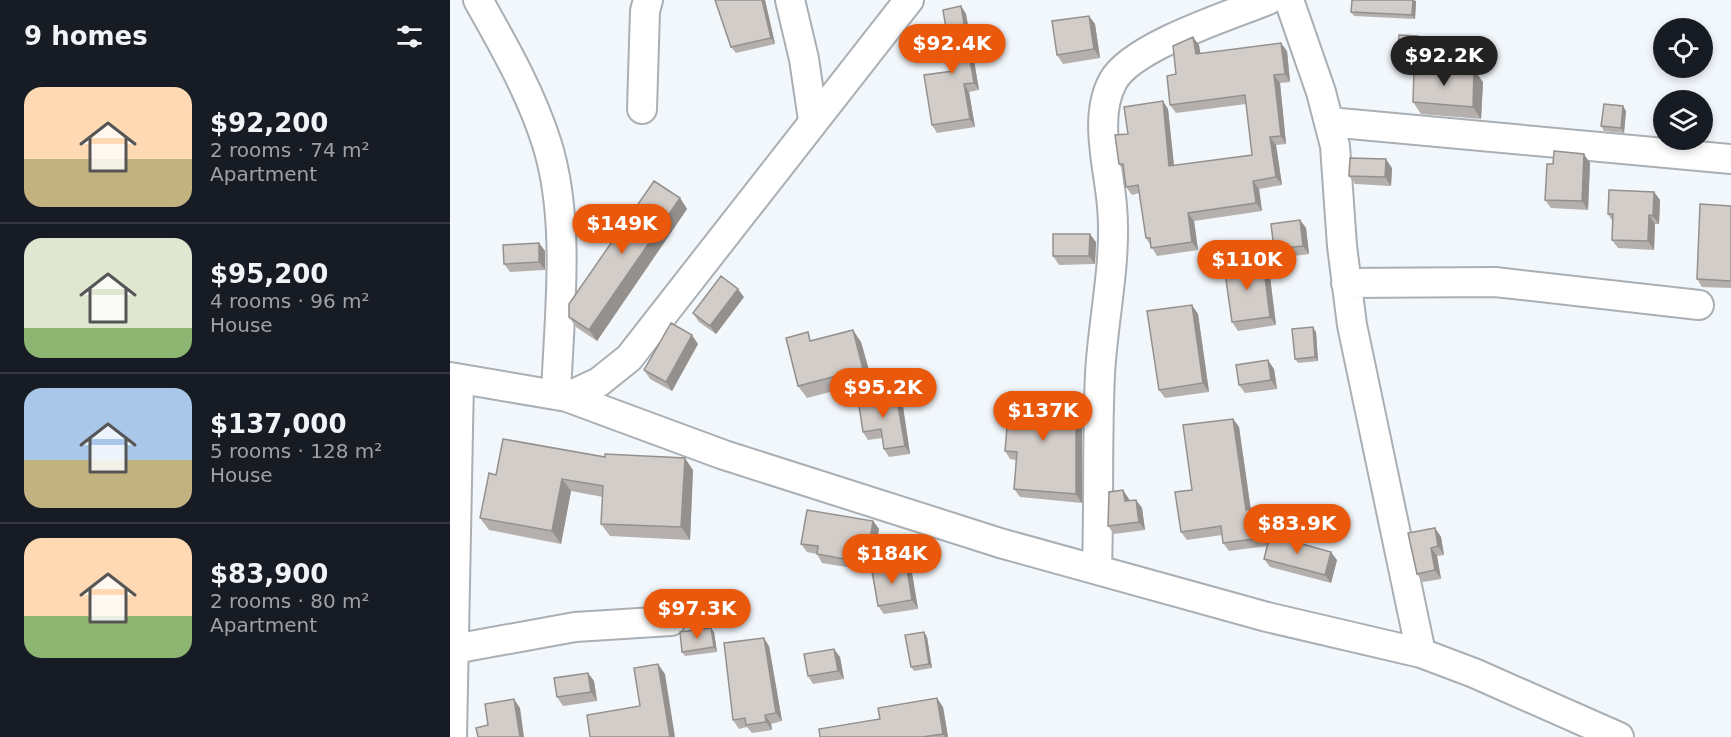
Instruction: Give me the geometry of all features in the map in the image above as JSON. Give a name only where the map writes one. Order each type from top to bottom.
[{"type":"street","points":[[478,0],[532,102],[548,145],[556,179],[560,250],[561,396]]},
{"type":"street","points":[[642,110],[643,40],[648,0]]},
{"type":"street","points":[[790,0],[804,59],[813,120]]},
{"type":"street","points":[[561,396],[599,382],[629,358],[909,0]]},
{"type":"street","points":[[1097,569],[1100,374],[1114,240],[1104,126],[1106,101],[1113,80],[1127,65],[1153,47],[1268,0]]},
{"type":"street","points":[[1289,0],[1329,122],[1338,172],[1346,283],[1352,325],[1421,653]]},
{"type":"street","points":[[1329,122],[1731,159]]},
{"type":"street","points":[[1346,283],[1495,282],[1699,305]]},
{"type":"street","points":[[452,737],[455,378],[561,396],[724,455],[852,497],[1267,617],[1421,653],[1474,672],[1619,737]]},
{"type":"street","points":[[454,649],[575,627],[670,621]]},
{"type":"building","points":[[715,0],[762,0],[771,38],[731,47]]},
{"type":"building","points":[[1352,0],[1413,0],[1412,15],[1351,12]]},
{"type":"building","points":[[961,6],[974,83],[964,84],[970,119],[932,125],[924,75],[953,71],[943,10]]},
{"type":"building","points":[[1089,16],[1094,49],[1057,55],[1052,21]]},
{"type":"building","points":[[1399,35],[1418,36],[1416,68],[1398,68]]},
{"type":"building","points":[[1193,37],[1196,54],[1281,43],[1285,74],[1274,75],[1281,136],[1270,137],[1276,177],[1253,181],[1256,203],[1188,213],[1192,242],[1151,248],[1150,238],[1146,238],[1138,185],[1126,187],[1123,164],[1119,164],[1115,135],[1128,134],[1124,107],[1163,101],[1169,166],[1252,155],[1245,95],[1170,105],[1167,76],[1176,74],[1173,46]]},
{"type":"building","points":[[1414,68],[1474,70],[1473,107],[1413,102]]},
{"type":"building","points":[[1604,104],[1623,106],[1621,128],[1601,126]]},
{"type":"building","points":[[1554,151],[1584,154],[1582,201],[1545,200],[1547,164],[1553,164]]},
{"type":"building","points":[[1350,158],[1386,159],[1385,177],[1349,176]]},
{"type":"building","points":[[654,181],[680,198],[589,330],[569,317],[569,304]]},
{"type":"building","points":[[1609,190],[1654,192],[1653,216],[1649,215],[1648,241],[1612,240],[1613,214],[1608,214]]},
{"type":"building","points":[[1700,204],[1731,206],[1731,281],[1697,279]]},
{"type":"building","points":[[1300,220],[1303,246],[1274,249],[1271,224]]},
{"type":"building","points":[[1053,234],[1090,234],[1089,256],[1053,256]]},
{"type":"building","points":[[539,243],[539,262],[504,264],[503,245]]},
{"type":"building","points":[[1263,261],[1270,317],[1232,322],[1224,266]]},
{"type":"building","points":[[721,276],[738,289],[710,326],[693,313]]},
{"type":"building","points":[[1192,305],[1203,383],[1159,390],[1147,311]]},
{"type":"building","points":[[671,323],[692,335],[666,382],[644,370]]},
{"type":"building","points":[[1313,327],[1315,357],[1295,359],[1292,329]]},
{"type":"building","points":[[853,330],[863,369],[798,386],[786,338],[808,332],[810,341]]},
{"type":"building","points":[[1268,360],[1271,380],[1239,385],[1236,365]]},
{"type":"building","points":[[1010,392],[1076,398],[1076,494],[1014,489],[1017,452],[1005,451]]},
{"type":"building","points":[[896,393],[905,446],[884,449],[881,429],[863,432],[858,399]]},
{"type":"building","points":[[1233,419],[1246,510],[1258,509],[1262,538],[1223,543],[1221,526],[1181,532],[1175,492],[1192,490],[1183,425]]},
{"type":"building","points":[[503,439],[605,457],[605,454],[685,458],[681,527],[601,524],[603,486],[562,479],[552,531],[480,518],[489,473],[496,475]]},
{"type":"building","points":[[1123,490],[1125,501],[1136,500],[1139,522],[1108,526],[1109,492]]},
{"type":"building","points":[[807,510],[873,521],[866,563],[817,554],[818,546],[801,544]]},
{"type":"building","points":[[1435,528],[1438,546],[1431,548],[1435,570],[1417,574],[1408,533]]},
{"type":"building","points":[[1270,535],[1331,552],[1325,575],[1264,559]]},
{"type":"building","points":[[906,564],[912,600],[878,606],[872,570]]},
{"type":"building","points":[[711,628],[714,647],[682,652],[680,632]]},
{"type":"building","points":[[924,632],[929,664],[911,667],[905,635]]},
{"type":"building","points":[[764,638],[776,713],[765,715],[766,722],[746,725],[745,718],[733,720],[724,643]]},
{"type":"building","points":[[834,649],[838,671],[808,676],[804,654]]},
{"type":"building","points":[[658,664],[670,737],[590,737],[587,715],[640,706],[634,668]]},
{"type":"building","points":[[588,673],[591,692],[557,697],[554,678]]},
{"type":"building","points":[[937,698],[943,734],[922,737],[820,737],[819,729],[880,719],[878,708]]},
{"type":"building","points":[[514,699],[520,737],[478,737],[476,728],[488,725],[485,704]]}]
